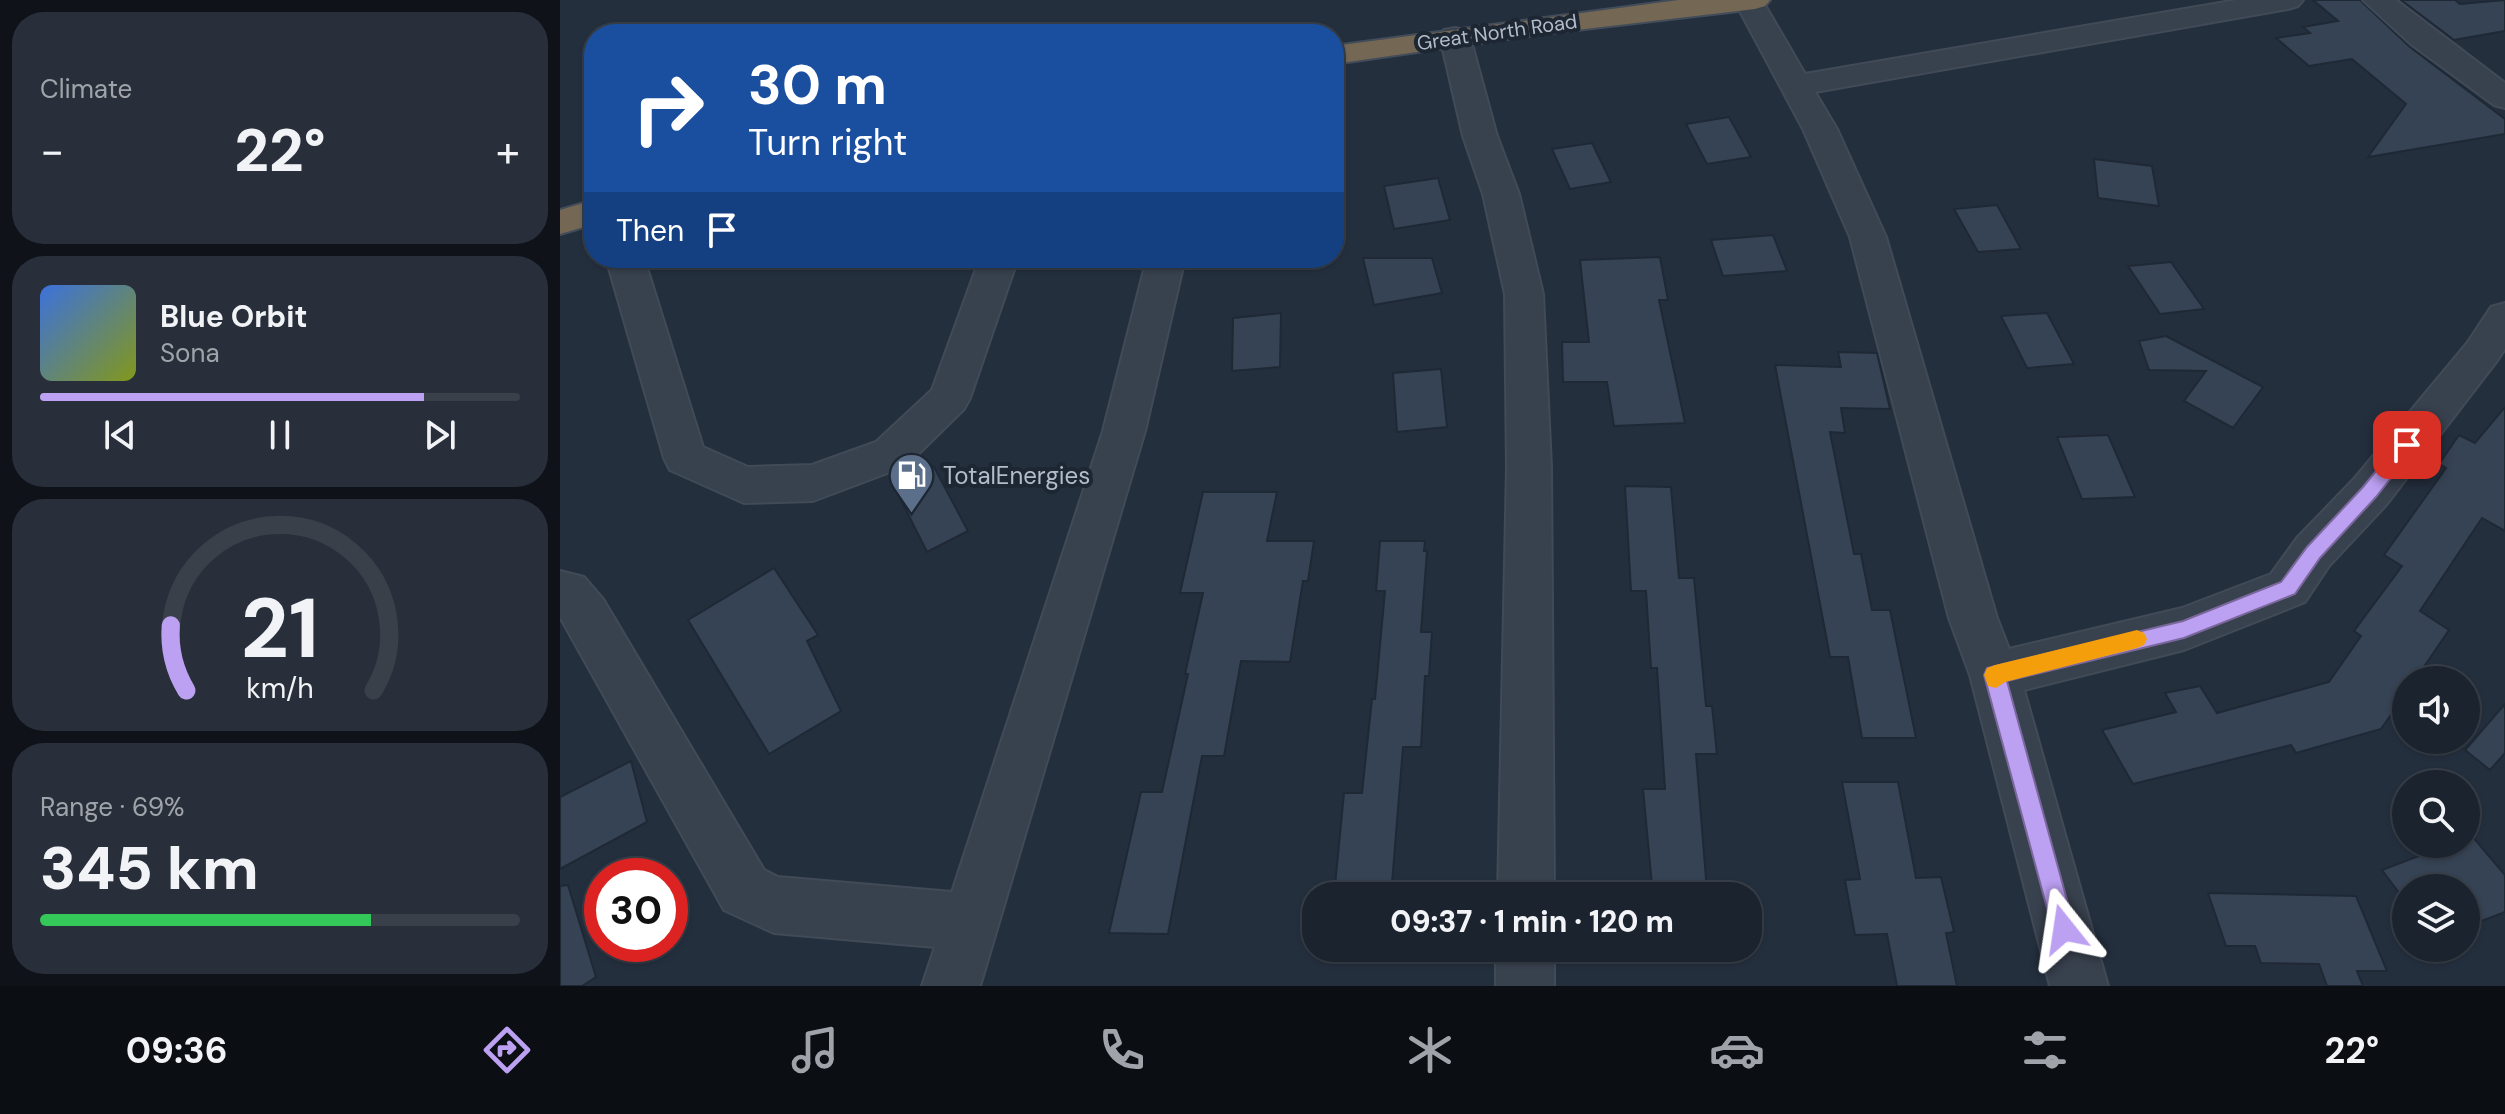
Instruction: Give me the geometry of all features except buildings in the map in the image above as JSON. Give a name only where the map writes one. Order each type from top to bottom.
[{"type":"highway","name":"Great North Road","points":[[1344,54],[1755,0]]},
{"type":"highway","points":[[560,222],[584,215]]},
{"type":"street","points":[[1794,86],[2288,0]]},
{"type":"street","points":[[2378,0],[2423,38],[2505,98]]},
{"type":"street","points":[[1748,1],[1820,129],[1868,237],[1973,618],[1995,675],[2079,986]]},
{"type":"street","points":[[1455,37],[1480,136],[1501,194],[1524,294],[1529,467],[1526,882]]},
{"type":"street","points":[[628,268],[685,458],[744,485],[813,483],[891,454],[949,398],[995,268]]},
{"type":"street","points":[[951,986],[1124,431],[1164,268]]},
{"type":"street","points":[[1995,675],[2184,629],[2288,588],[2313,552],[2370,492],[2482,352],[2505,317]]},
{"type":"street","points":[[560,591],[567,591],[586,614],[744,890],[774,905],[971,922]]},
{"type":"street","points":[[1525,962],[1525,986]]},
{"type":"slow traffic","points":[[1996,679],[1995,675],[2137,639]]},
{"type":"place","name":"TotalEnergies","points":[[912,514]]},
{"type":"route","points":[[2064,929],[1995,675],[2184,629],[2288,588],[2313,552],[2370,492],[2407,445]]}]
